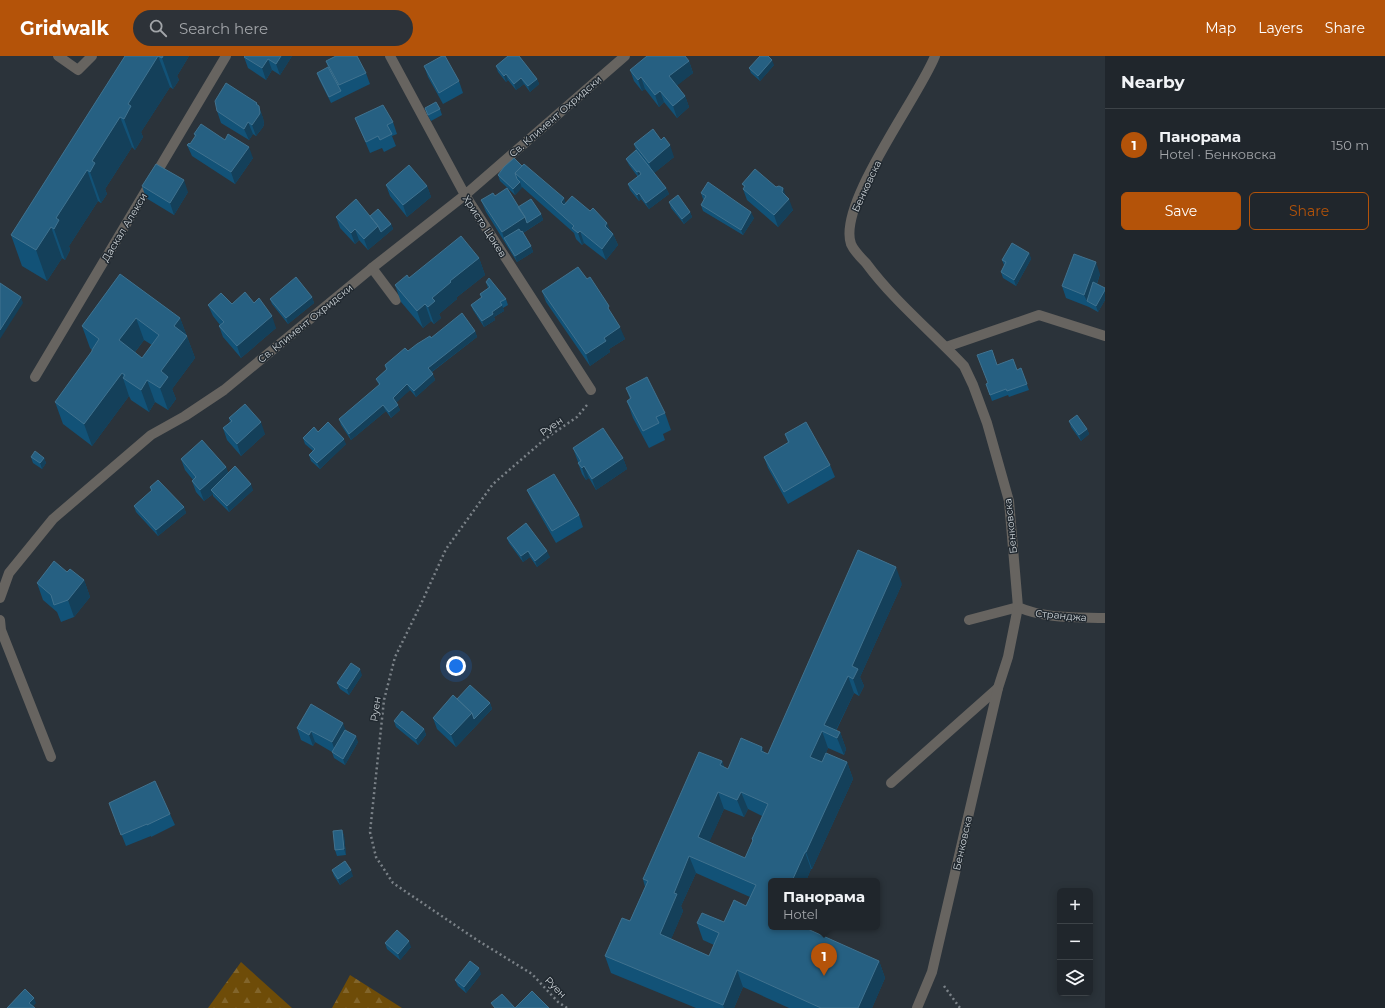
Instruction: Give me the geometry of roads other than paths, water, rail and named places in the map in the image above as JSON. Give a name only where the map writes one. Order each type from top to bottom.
[{"type":"street","points":[[58,56],[78,70],[92,56]]},
{"type":"street","name":"Даскал Алекси","points":[[35,377],[226,56]]},
{"type":"street","name":"Христо Цокев","points":[[390,56],[465,195],[591,390]]},
{"type":"street","name":"Св. Климент Охридски","points":[[0,598],[9,573],[53,519],[150,435],[185,416],[224,390],[372,268],[465,195],[624,56]]},
{"type":"street","name":"Бенковска","points":[[916,1008],[932,972],[998,688],[1008,657],[1018,607],[1009,501],[987,423],[973,385],[964,366],[875,276],[852,245],[849,233],[850,221],[869,174],[935,56]]},
{"type":"street","points":[[372,268],[396,300]]},
{"type":"street","points":[[946,347],[1039,315],[1105,336]]},
{"type":"street","points":[[970,620],[1018,607]]},
{"type":"street","name":"Странджа","points":[[1018,607],[1031,613],[1105,618]]},
{"type":"street","points":[[0,620],[1,630],[51,757]]},
{"type":"street","points":[[891,783],[998,688]]},
{"type":"place","name":"Панорама","points":[[824,976]]}]
